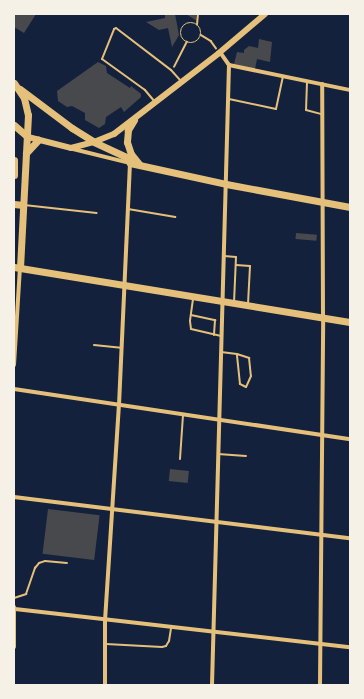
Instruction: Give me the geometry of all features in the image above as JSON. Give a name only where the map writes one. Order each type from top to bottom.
[{"type":"main road","points":[[14,126],[28,137],[71,148],[94,142],[114,134],[156,103],[265,14]]},
{"type":"main road","points":[[14,83],[20,89],[94,142],[122,154],[130,163],[226,184],[350,207]]},
{"type":"main road","points":[[20,89],[27,108],[28,137],[17,267],[350,322]]},
{"type":"main road","points":[[130,163],[131,154],[127,136],[134,120]]},
{"type":"main road","points":[[26,153],[38,140]]},
{"type":"main road","points":[[131,154],[140,165]]},
{"type":"main road","points":[[14,160],[14,175]]},
{"type":"main road","points":[[14,204],[23,205]]},
{"type":"street","points":[[212,685],[215,522],[222,336],[229,65],[220,52]]},
{"type":"street","points":[[229,65],[350,90]]},
{"type":"street","points":[[320,685],[320,535],[323,318],[322,84]]},
{"type":"street","points":[[71,148],[130,163],[119,404],[105,619],[105,685]]},
{"type":"street","points":[[14,365],[17,267]]},
{"type":"street","points":[[14,389],[350,439]]},
{"type":"street","points":[[14,497],[350,538]]},
{"type":"street","points":[[14,647],[15,608],[350,647]]},
{"type":"lane","points":[[156,103],[145,90],[102,59],[113,30],[116,28],[172,69],[181,82]]},
{"type":"lane","points":[[228,99],[276,109],[283,76]]},
{"type":"lane","points":[[307,81],[306,110],[322,114]]},
{"type":"lane","points":[[23,205],[97,213]]},
{"type":"lane","points":[[128,209],[175,217]]},
{"type":"lane","points":[[224,256],[236,257],[234,303]]},
{"type":"lane","points":[[236,265],[250,266],[248,305]]},
{"type":"lane","points":[[194,296],[190,326],[191,330],[222,336]]},
{"type":"lane","points":[[191,315],[215,320],[214,335]]},
{"type":"lane","points":[[94,345],[121,348]]},
{"type":"lane","points":[[221,352],[237,354],[246,356],[250,362],[251,376],[246,387],[240,384],[237,354]]},
{"type":"lane","points":[[180,459],[183,414]]},
{"type":"lane","points":[[217,454],[246,456]]},
{"type":"lane","points":[[14,598],[26,594],[35,568],[39,563],[45,561],[67,563]]},
{"type":"lane","points":[[105,644],[166,646],[169,641],[172,627]]},
{"type":"path","points":[[187,42],[196,41],[200,35],[200,29],[197,26],[198,14]]},
{"type":"path","points":[[187,42],[181,36],[183,27],[188,24],[197,26]]},
{"type":"path","points":[[200,35],[211,42],[220,52]]},
{"type":"path","points":[[172,69],[187,42]]},
{"type":"building","points":[[14,14],[36,14],[24,33],[14,27]]},
{"type":"building","points":[[165,14],[175,14],[179,35],[172,47],[168,28],[159,30],[146,22],[165,18]]},
{"type":"building","points":[[186,14],[196,14],[197,21]]},
{"type":"building","points":[[259,39],[272,42],[270,62],[257,59],[255,69],[234,64],[237,52],[244,53],[244,50],[249,46],[258,48]]},
{"type":"building","points":[[98,62],[106,66],[107,73],[130,88],[131,86],[141,94],[141,97],[124,112],[121,107],[106,117],[105,124],[99,128],[85,120],[85,113],[72,106],[67,107],[58,101],[57,91]]},
{"type":"building","points":[[296,233],[317,235],[316,241],[295,239]]},
{"type":"building","points":[[170,469],[189,471],[188,483],[169,481]]},
{"type":"building","points":[[48,509],[100,515],[94,560],[43,554]]}]
